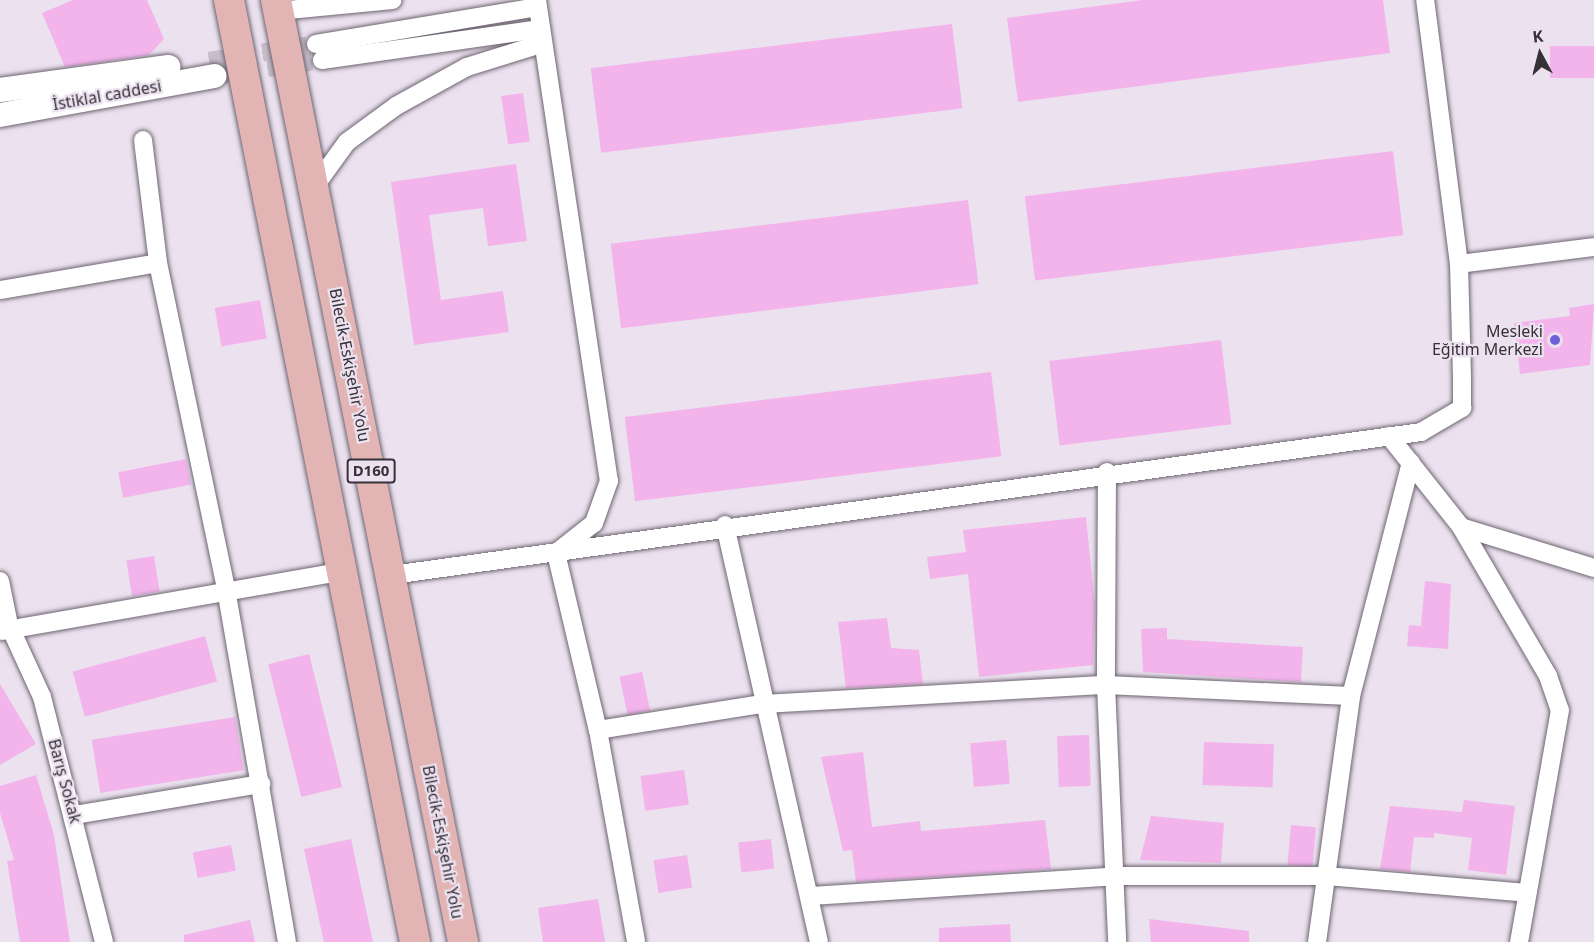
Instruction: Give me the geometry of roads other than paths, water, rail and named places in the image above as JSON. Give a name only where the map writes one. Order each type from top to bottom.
[{"type":"main road","name":"D160","points":[[229,0],[344,571],[415,942]]},
{"type":"main road","name":"Bilecik-Eskişehir Yolu","points":[[277,5],[315,186],[464,942]]},
{"type":"street","points":[[277,5],[393,0]]},
{"type":"street","points":[[392,575],[556,553],[725,525],[1107,472],[1421,432],[1462,408],[1459,264],[1425,0]]},
{"type":"street","points":[[540,37],[319,52],[537,4],[540,37],[609,481],[594,523],[556,553]]},
{"type":"street","points":[[315,186],[347,142],[396,106],[467,67],[540,37]]},
{"type":"street","name":"İstiklal caddesi","points":[[0,90],[212,68],[0,115]]},
{"type":"street","points":[[143,140],[158,263],[226,588],[287,942]]},
{"type":"street","points":[[1459,264],[1594,247]]},
{"type":"street","points":[[0,290],[158,263]]},
{"type":"street","points":[[1389,436],[1461,527],[1548,676],[1560,710],[1519,942]]},
{"type":"street","points":[[1317,942],[1351,696],[1411,463]]},
{"type":"street","points":[[1107,472],[1106,685],[1118,876],[1117,942]]},
{"type":"street","points":[[725,525],[764,704],[811,896],[819,942]]},
{"type":"street","points":[[1461,527],[1594,568]]},
{"type":"street","points":[[556,553],[598,730],[636,942]]},
{"type":"street","points":[[4,628],[226,588],[344,571]]},
{"type":"street","name":"Barış Sokak","points":[[0,581],[4,628],[42,697],[75,815],[104,942]]},
{"type":"street","points":[[598,730],[764,704],[1106,685],[1351,696]]},
{"type":"street","points":[[75,815],[261,784]]},
{"type":"street","points":[[811,896],[1118,876],[1326,876],[1527,893]]},
{"type":"tunnel","points":[[209,61],[316,44]]},
{"type":"tunnel","points":[[214,76],[322,60]]},
{"type":"place","name":"Mesleki Eğitim Merkezi","points":[[1555,340]]}]
